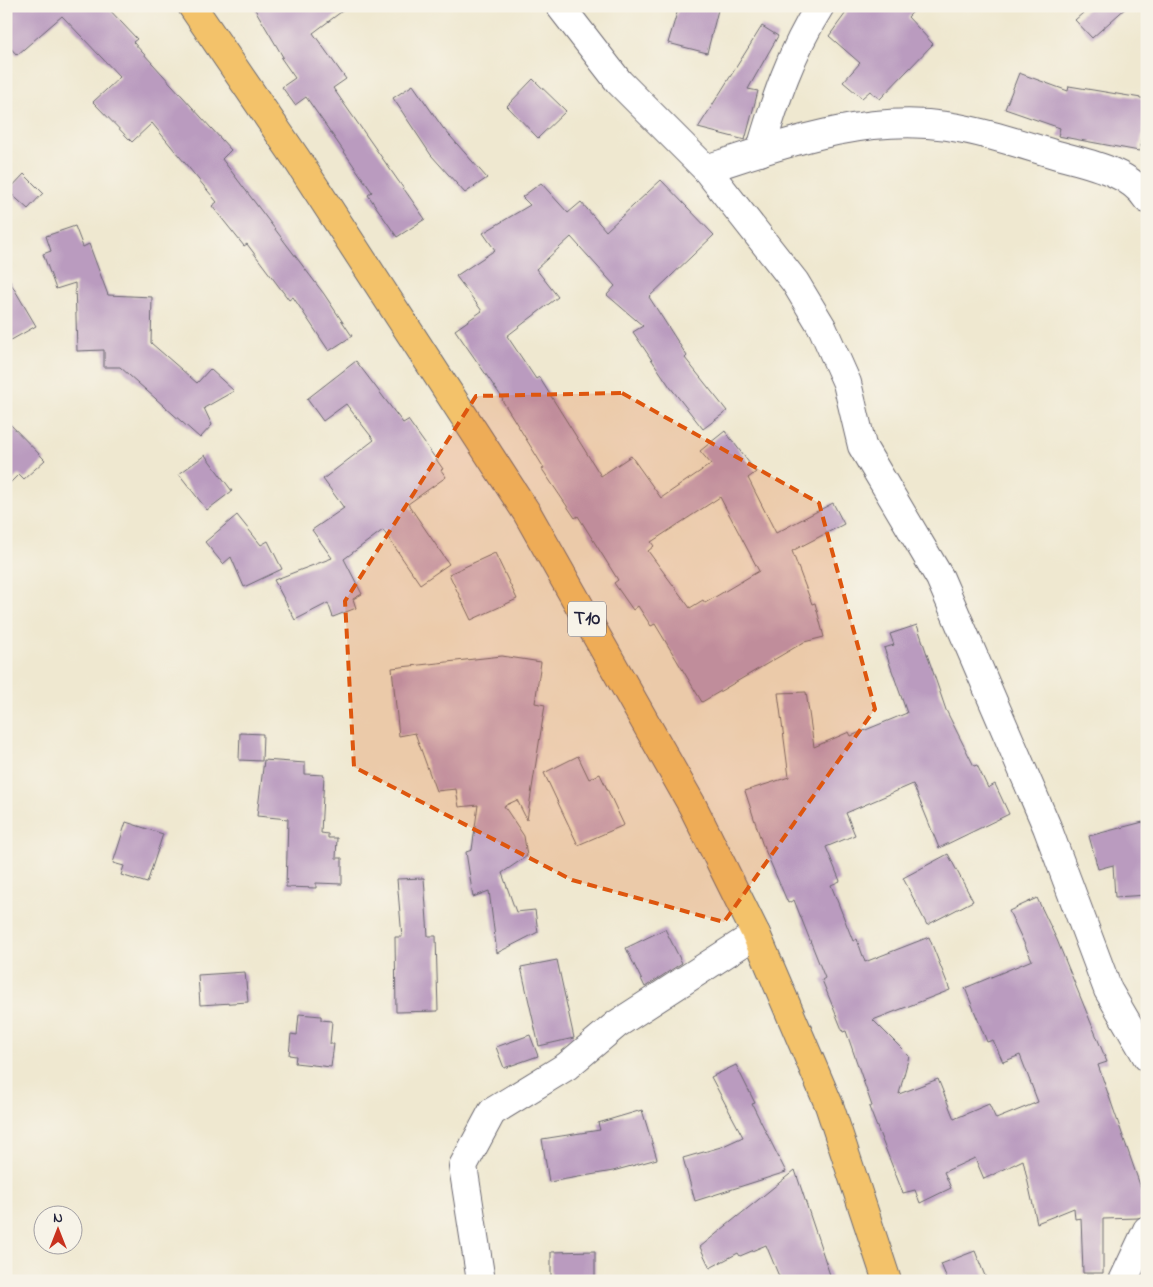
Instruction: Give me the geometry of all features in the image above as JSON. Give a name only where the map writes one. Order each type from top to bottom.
[{"type":"highway","name":"T10","points":[[192,6],[296,158],[527,513],[692,805],[756,934],[829,1105],[887,1281]]},
{"type":"street","points":[[560,6],[619,82],[706,169],[795,282],[822,327],[847,383],[862,446],[940,578],[1047,827],[1108,990],[1147,1057]]},
{"type":"street","points":[[760,152],[790,59],[820,6]]},
{"type":"street","points":[[706,169],[760,152],[857,126],[902,123],[946,126],[989,134],[1105,169],[1140,189],[1147,199]]},
{"type":"street","points":[[481,1281],[463,1166],[492,1112],[567,1066],[617,1024],[756,934]]},
{"type":"street","points":[[1123,1281],[1147,1230]]},
{"type":"highlighted area","points":[[622,393],[819,503],[875,709],[724,922],[572,880],[354,767],[345,601],[476,396]]},
{"type":"building","points":[[6,6],[106,6],[137,39],[133,42],[231,150],[222,159],[324,294],[352,336],[329,351],[293,297],[289,300],[247,244],[244,246],[212,206],[217,202],[152,123],[132,142],[93,102],[120,77],[62,16],[17,55],[6,43]]},
{"type":"building","points":[[253,6],[349,6],[313,33],[346,79],[333,88],[425,219],[397,237],[368,195],[372,192],[306,97],[295,105],[282,87],[295,78],[281,58],[283,57]]},
{"type":"building","points":[[679,6],[719,6],[707,53],[668,43]]},
{"type":"building","points":[[851,6],[918,6],[908,17],[933,44],[880,99],[870,91],[862,98],[843,82],[860,63],[829,36]]},
{"type":"building","points":[[1091,6],[1128,6],[1092,38],[1075,20]]},
{"type":"building","points":[[762,26],[778,36],[748,89],[758,91],[745,140],[698,128]]},
{"type":"building","points":[[1019,73],[1068,91],[1069,86],[1147,99],[1147,111],[1139,151],[1058,136],[1060,128],[1005,109]]},
{"type":"building","points":[[533,79],[566,111],[538,138],[507,106]]},
{"type":"building","points":[[413,85],[443,128],[487,178],[465,193],[431,155],[393,98]]},
{"type":"building","points":[[24,174],[43,193],[28,209],[8,191]]},
{"type":"building","points":[[661,180],[714,235],[649,297],[687,356],[685,358],[727,411],[703,429],[670,387],[633,332],[643,326],[607,295],[615,286],[571,237],[536,269],[558,297],[507,336],[536,379],[539,377],[601,476],[631,456],[661,498],[711,464],[700,451],[725,431],[756,472],[748,478],[776,533],[833,503],[844,524],[792,551],[812,604],[815,603],[824,637],[804,642],[702,702],[655,624],[651,626],[638,606],[633,610],[614,583],[618,580],[578,516],[575,518],[542,469],[544,468],[503,399],[455,330],[482,311],[456,276],[495,250],[483,233],[530,205],[522,197],[541,183],[568,213],[581,202],[606,231]],"holes":[[[720,497],[759,571],[705,603],[703,600],[690,608],[648,551],[654,546],[651,542]]]},
{"type":"building","points":[[75,226],[83,247],[89,244],[108,295],[152,297],[151,343],[197,383],[210,369],[234,391],[204,408],[212,425],[200,438],[120,367],[104,367],[104,350],[77,351],[75,283],[56,289],[43,254],[51,251],[46,236]]},
{"type":"building","points":[[6,275],[36,326],[6,343]]},
{"type":"building","points":[[356,361],[403,423],[408,420],[443,469],[441,470],[446,477],[408,504],[449,564],[420,584],[383,530],[344,559],[362,594],[353,599],[356,608],[333,617],[328,603],[295,620],[274,580],[332,558],[312,530],[344,508],[323,479],[374,440],[346,404],[323,421],[307,399]]},
{"type":"building","points":[[6,420],[45,460],[24,479],[19,474],[6,487]]},
{"type":"building","points":[[205,455],[232,491],[207,510],[179,474]]},
{"type":"building","points":[[237,515],[261,545],[268,541],[282,569],[244,587],[231,557],[223,564],[205,542]]},
{"type":"building","points":[[495,553],[517,599],[471,620],[449,574]]},
{"type":"building","points":[[917,625],[946,710],[974,766],[977,765],[988,788],[995,784],[1009,814],[939,848],[913,784],[846,813],[855,835],[826,847],[840,881],[831,885],[853,941],[857,939],[865,962],[929,937],[950,990],[873,1020],[909,1056],[899,1094],[938,1079],[954,1119],[989,1104],[996,1119],[1038,1102],[1020,1055],[1003,1062],[993,1040],[987,1042],[965,988],[1032,960],[1009,911],[1037,898],[1057,940],[1107,1062],[1098,1065],[1147,1205],[1147,1215],[1138,1218],[1103,1219],[1103,1273],[1083,1273],[1081,1218],[1075,1219],[1074,1208],[1037,1223],[1023,1160],[984,1179],[975,1158],[944,1172],[951,1188],[920,1203],[915,1190],[903,1193],[869,1107],[872,1106],[846,1031],[843,1032],[822,980],[825,978],[794,900],[788,903],[762,843],[745,791],[789,777],[778,693],[806,692],[814,747],[849,732],[851,736],[907,713],[884,648],[894,645],[890,634]]},
{"type":"building","points":[[502,656],[541,662],[535,703],[545,705],[527,820],[517,800],[504,806],[524,836],[527,856],[502,873],[516,912],[535,910],[538,932],[497,953],[489,891],[473,897],[466,852],[472,850],[478,805],[459,807],[456,789],[436,791],[415,733],[399,736],[392,668]]},
{"type":"building","points":[[240,733],[263,734],[262,761],[239,760]]},
{"type":"building","points":[[578,756],[589,779],[600,774],[624,825],[578,845],[544,773]]},
{"type":"building","points":[[264,760],[305,763],[305,774],[324,775],[321,833],[328,834],[328,838],[337,838],[336,858],[342,858],[342,884],[316,883],[316,888],[286,887],[288,819],[257,816]]},
{"type":"building","points":[[126,822],[163,834],[147,883],[121,875],[124,866],[113,863]]},
{"type":"building","points":[[1143,822],[1147,838],[1147,895],[1115,897],[1113,865],[1098,869],[1089,836]]},
{"type":"building","points":[[948,854],[973,901],[927,925],[903,878]]},
{"type":"building","points":[[424,878],[428,936],[436,936],[438,1011],[396,1012],[395,937],[402,937],[397,879]]},
{"type":"building","points":[[665,929],[682,963],[645,987],[626,948]]},
{"type":"building","points":[[557,960],[574,1038],[539,1046],[521,967]]},
{"type":"building","points":[[245,972],[248,1002],[200,1005],[198,975]]},
{"type":"building","points":[[299,1014],[321,1016],[321,1020],[332,1021],[330,1044],[334,1044],[331,1067],[295,1063],[296,1056],[289,1055],[291,1034],[297,1035]]},
{"type":"building","points":[[530,1035],[538,1056],[504,1068],[496,1047]]},
{"type":"building","points":[[736,1065],[755,1103],[752,1104],[786,1172],[695,1201],[683,1158],[721,1147],[743,1137],[711,1077]]},
{"type":"building","points":[[642,1110],[657,1159],[613,1171],[549,1182],[542,1139],[600,1130],[598,1123]]},
{"type":"building","points":[[795,1170],[832,1281],[781,1281],[766,1245],[740,1256],[738,1253],[710,1268],[700,1247]]},
{"type":"building","points":[[595,1251],[595,1281],[551,1281],[551,1252]]},
{"type":"building","points":[[975,1251],[987,1281],[948,1281],[941,1264]]}]
